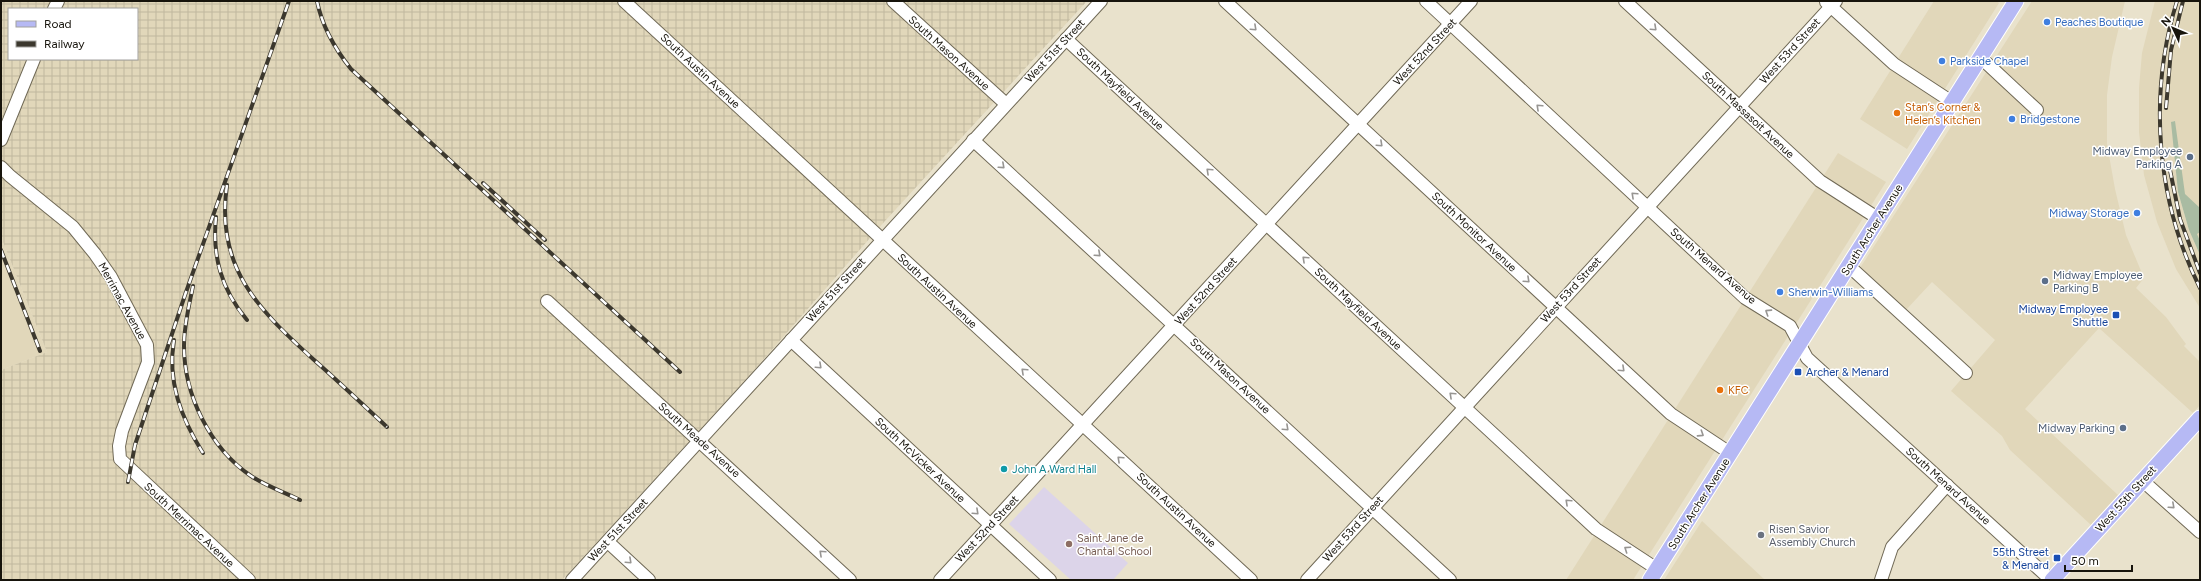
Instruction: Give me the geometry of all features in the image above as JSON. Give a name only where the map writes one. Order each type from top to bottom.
[{"type":"main road","name":"South Archer Avenue","points":[[1654,575],[2016,1]]},
{"type":"main road","name":"West 55th Street","points":[[2052,580],[2200,418]]},
{"type":"street","name":"South Austin Avenue","points":[[624,1],[1251,580]]},
{"type":"street","name":"South Mason Avenue","points":[[893,1],[1006,104]]},
{"type":"street","name":"West 51st Street","points":[[572,580],[1101,1]]},
{"type":"street","name":"South Monitor Avenue","points":[[1225,1],[1671,414],[1730,453]]},
{"type":"street","name":"South Menard Avenue","points":[[1426,1],[1745,298],[1790,326],[1807,358],[2052,580]]},
{"type":"street","name":"West 52nd Street","points":[[940,580],[1471,1]]},
{"type":"street","name":"South Massasoit Avenue","points":[[1626,1],[1820,181],[1878,219]]},
{"type":"street","name":"West 53rd Street","points":[[1307,580],[1740,107],[1831,3]]},
{"type":"street","points":[[1831,3],[1894,64],[1952,102]]},
{"type":"street","name":"South Mayfield Avenue","points":[[1066,39],[1596,529],[1654,575]]},
{"type":"street","points":[[1980,57],[2037,110]]},
{"type":"street","points":[[1,140],[34,60]]},
{"type":"street","name":"South Mason Avenue","points":[[973,140],[1175,324],[1450,580]]},
{"type":"street","name":"Merrimac Avenue","points":[[1,167],[73,227],[95,254],[111,277],[146,345],[148,362],[122,431],[119,446],[120,459],[130,469]]},
{"type":"street","points":[[1849,266],[1966,373]]},
{"type":"street","name":"South Meade Avenue","points":[[548,301],[850,580]]},
{"type":"street","name":"South McVicker Avenue","points":[[791,340],[1050,580]]},
{"type":"street","name":"South Merrimac Avenue","points":[[130,469],[249,580]]},
{"type":"street","points":[[2143,480],[2200,532]]},
{"type":"street","points":[[1881,580],[1892,547],[1947,485]]},
{"type":"street","points":[[608,542],[649,580]]},
{"type":"shaded area","points":[[1,1],[1087,1],[885,221],[748,377],[562,580],[1,580],[1,370],[47,352],[1,237]]},
{"type":"shaded area","points":[[1934,1],[1996,1],[1999,3],[1907,149],[1860,119]]},
{"type":"shaded area","name":"Midway Employee Parking B","points":[[2032,1],[2125,1],[2112,57],[2107,95],[2107,144],[2115,189],[2126,235],[2144,278],[2136,288],[2166,317],[2186,344],[2184,346],[2200,362],[2200,405],[2193,413],[2099,328],[2025,409],[2118,495],[2091,525],[2010,450],[2002,436],[1951,391],[1995,340],[1932,282],[1905,311],[1860,268]]},
{"type":"shaded area","points":[[2155,1],[2200,1],[2200,246],[2182,197],[2174,121],[2172,122],[2178,192],[2189,230],[2200,255],[2200,308],[2176,269],[2157,222],[2144,175],[2139,132],[2139,88],[2142,53]]},
{"type":"shaded area","points":[[1838,153],[1886,182],[1633,580],[1566,580]]},
{"type":"shaded area","points":[[1,237],[47,352],[1,370]]},
{"type":"shaded area","name":"Saint Jane de Chantal School","points":[[1044,487],[1128,563],[1113,580],[1071,580],[1009,524]]},
{"type":"shaded area","points":[[1702,521],[1765,580],[1664,580]]},
{"type":"green space","points":[[2175,121],[2185,194],[2200,208],[2200,232],[2197,234],[2200,241],[2200,255],[2189,230],[2178,192],[2171,122]]},
{"type":"railway","points":[[128,482],[135,445],[185,295],[289,1]]},
{"type":"railway","points":[[317,1],[322,19],[330,37],[351,69],[680,372]]},
{"type":"railway","points":[[2177,1],[2168,36],[2162,73],[2160,109],[2161,146],[2166,183],[2174,219],[2185,254],[2200,288]]},
{"type":"railway","points":[[2166,108],[2171,50],[2183,1]]},
{"type":"railway","points":[[2170,170],[2180,219],[2200,273]]},
{"type":"railway","points":[[483,183],[545,240]]},
{"type":"railway","points":[[227,185],[225,214],[228,240],[234,263],[258,304],[293,341],[387,427]]},
{"type":"railway","points":[[216,217],[215,231],[217,259],[220,272],[231,296],[247,320]]},
{"type":"railway","points":[[1,250],[40,351]]},
{"type":"railway","points":[[193,286],[185,331],[185,365],[194,401],[202,419],[223,451],[236,464],[257,480],[300,500]]},
{"type":"railway","points":[[174,340],[172,355],[174,385],[182,413],[203,453]]},
{"type":"place","name":"Peaches Boutique","points":[[2047,22]]},
{"type":"place","name":"Parkside Chapel","points":[[1942,61]]},
{"type":"place","name":"Stan’s Corner & Helen’s Kitchen","points":[[1897,113]]},
{"type":"place","name":"Bridgestone","points":[[2012,119]]},
{"type":"place","name":"Midway Employee Parking A","points":[[2190,157]]},
{"type":"place","name":"Midway Storage","points":[[2137,213]]},
{"type":"place","name":"Midway Employee Parking B","points":[[2045,281]]},
{"type":"place","name":"Sherwin-Williams","points":[[1780,292]]},
{"type":"place","name":"Midway Employee Shuttle","points":[[2116,315]]},
{"type":"place","name":"Archer & Menard","points":[[1798,372]]},
{"type":"place","name":"KFC","points":[[1720,390]]},
{"type":"place","name":"Midway Parking","points":[[2123,428]]},
{"type":"place","name":"John A Ward Hall","points":[[1004,469]]},
{"type":"place","name":"Risen Savior Assembly Church","points":[[1761,535]]},
{"type":"place","name":"Saint Jane de Chantal School","points":[[1069,544]]},
{"type":"place","name":"55th Street & Menard","points":[[2057,558]]}]
